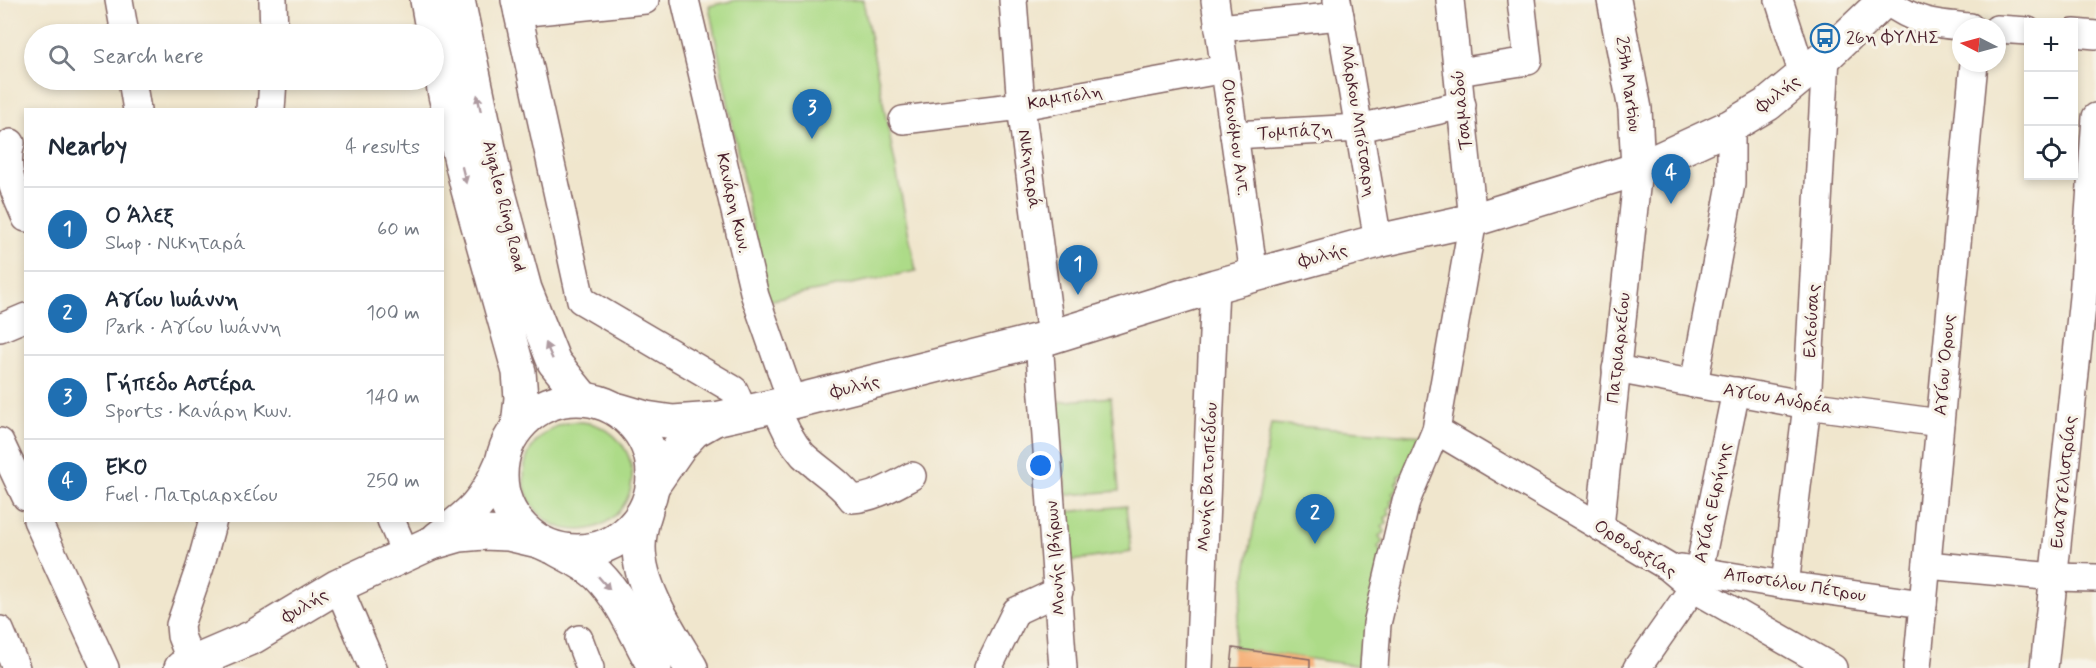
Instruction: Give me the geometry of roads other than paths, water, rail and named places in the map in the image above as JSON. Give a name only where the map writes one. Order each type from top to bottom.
[{"type":"main road","name":"Aigaleo Ring Road","points":[[427,0],[431,24]]},
{"type":"main road","name":"Aigaleo Ring Road","points":[[458,0],[496,182],[525,289],[554,362],[583,398]]},
{"type":"main road","name":"25th Martiou","points":[[1614,0],[1635,110],[1638,169]]},
{"type":"main road","name":"Φυλής","points":[[618,410],[646,418],[673,422],[730,416],[784,404],[1045,339],[1215,286],[1377,241],[1473,220],[1638,169],[1731,126],[1768,104],[1815,66],[1885,0]]},
{"type":"main road","name":"Aigaleo Ring Road","points":[[444,90],[468,190],[519,372],[521,398],[518,426]]},
{"type":"main road","points":[[656,650],[653,600],[639,549],[640,530],[649,497],[652,456],[640,430],[618,410],[602,401],[583,398],[558,400],[536,410],[518,426],[507,444],[501,464],[501,486],[508,508],[521,527],[547,545],[578,560],[597,574],[612,592],[628,618],[656,650],[691,668]]},
{"type":"main road","name":"Φυλής","points":[[649,497],[680,446],[694,431],[730,416]]},
{"type":"main road","name":"Φυλής","points":[[417,549],[475,509],[491,488],[501,464]]},
{"type":"main road","points":[[547,545],[583,552],[608,545],[630,531],[649,497]]},
{"type":"main road","name":"Φυλής","points":[[187,666],[253,637],[338,586],[417,549],[460,535],[483,532],[508,534],[547,545]]},
{"type":"street","points":[[119,0],[123,24]]},
{"type":"street","points":[[273,0],[274,24]]},
{"type":"street","points":[[645,0],[516,6],[581,300],[734,390],[730,416]]},
{"type":"street","name":"Κανάρη Κων.","points":[[685,0],[755,296],[784,404],[782,423],[792,442],[804,456],[845,489],[852,499],[865,498],[912,476]]},
{"type":"street","name":"Νικηταρά","points":[[1012,0],[1045,339]]},
{"type":"street","name":"Οικονόμου Αντ.","points":[[1215,0],[1254,275]]},
{"type":"street","name":"Τσαμαδού","points":[[1374,668],[1377,624],[1406,501],[1436,430],[1473,220],[1450,0]]},
{"type":"street","points":[[1458,72],[1528,61],[1521,0]]},
{"type":"street","points":[[1779,0],[1815,66]]},
{"type":"street","points":[[1885,0],[1908,15],[1931,24],[1952,26]]},
{"type":"street","points":[[1219,28],[1339,8]]},
{"type":"street","name":"Μάρκου Μπότσαρη","points":[[1339,8],[1377,241]]},
{"type":"street","points":[[2006,30],[2024,31]]},
{"type":"street","points":[[2078,33],[2096,35]]},
{"type":"street","name":"Ελεούσας","points":[[1785,585],[1807,405],[1815,66]]},
{"type":"street","name":"Καμπόλη","points":[[903,120],[1021,106],[1225,69]]},
{"type":"street","name":"Αγίου Όρους","points":[[1917,668],[1973,72]]},
{"type":"street","points":[[134,90],[137,108]]},
{"type":"street","points":[[271,108],[272,90]]},
{"type":"street","name":"Τομπάζη","points":[[1234,135],[1359,128],[1462,105]]},
{"type":"street","name":"Ευαγγελιστρίας","points":[[2044,668],[2083,297],[2094,176],[2096,117]]},
{"type":"street","points":[[1694,384],[1731,184],[1731,126]]},
{"type":"street","points":[[12,143],[7,154],[7,167],[24,213]]},
{"type":"street","name":"Πατριαρχείου","points":[[1600,527],[1638,169]]},
{"type":"street","name":"Μονής Βατοπεδίου","points":[[1199,668],[1215,286]]},
{"type":"street","points":[[0,328],[24,318]]},
{"type":"street","name":"Μονής Ιβήρων","points":[[1045,339],[1063,668]]},
{"type":"street","name":"Αγίου Ανδρέα","points":[[1616,369],[1807,405],[1940,423]]},
{"type":"street","name":"Αγίας Ειρήνης","points":[[1637,668],[1696,579],[1736,391]]},
{"type":"street","name":"Ορθοδοξίας","points":[[1436,430],[1668,567]]},
{"type":"street","points":[[0,442],[24,493]]},
{"type":"street","points":[[38,522],[105,668]]},
{"type":"street","points":[[187,666],[180,625],[212,522]]},
{"type":"street","points":[[393,522],[417,549]]},
{"type":"street","points":[[1927,565],[2054,577],[2096,578]]},
{"type":"street","name":"Αποστόλου Πέτρου","points":[[1668,567],[1696,579],[1785,585],[1923,604]]},
{"type":"street","name":"Ορθοδοξίας","points":[[1696,579],[1833,668]]},
{"type":"street","points":[[338,586],[374,668]]},
{"type":"street","points":[[988,668],[1016,610],[1059,591]]},
{"type":"street","points":[[0,630],[16,668]]},
{"type":"street","points":[[579,639],[590,668]]},
{"type":"place","name":"26η ΦΥΛΗΣ","points":[[1825,38]]},
{"type":"place","name":"Γήπεδο Αστέρα","points":[[812,139]]},
{"type":"place","name":"EKO","points":[[1671,204]]},
{"type":"place","name":"Ο Άλεξ","points":[[1078,295]]},
{"type":"place","name":"Αγίου Ιωάννη","points":[[1315,544]]}]
